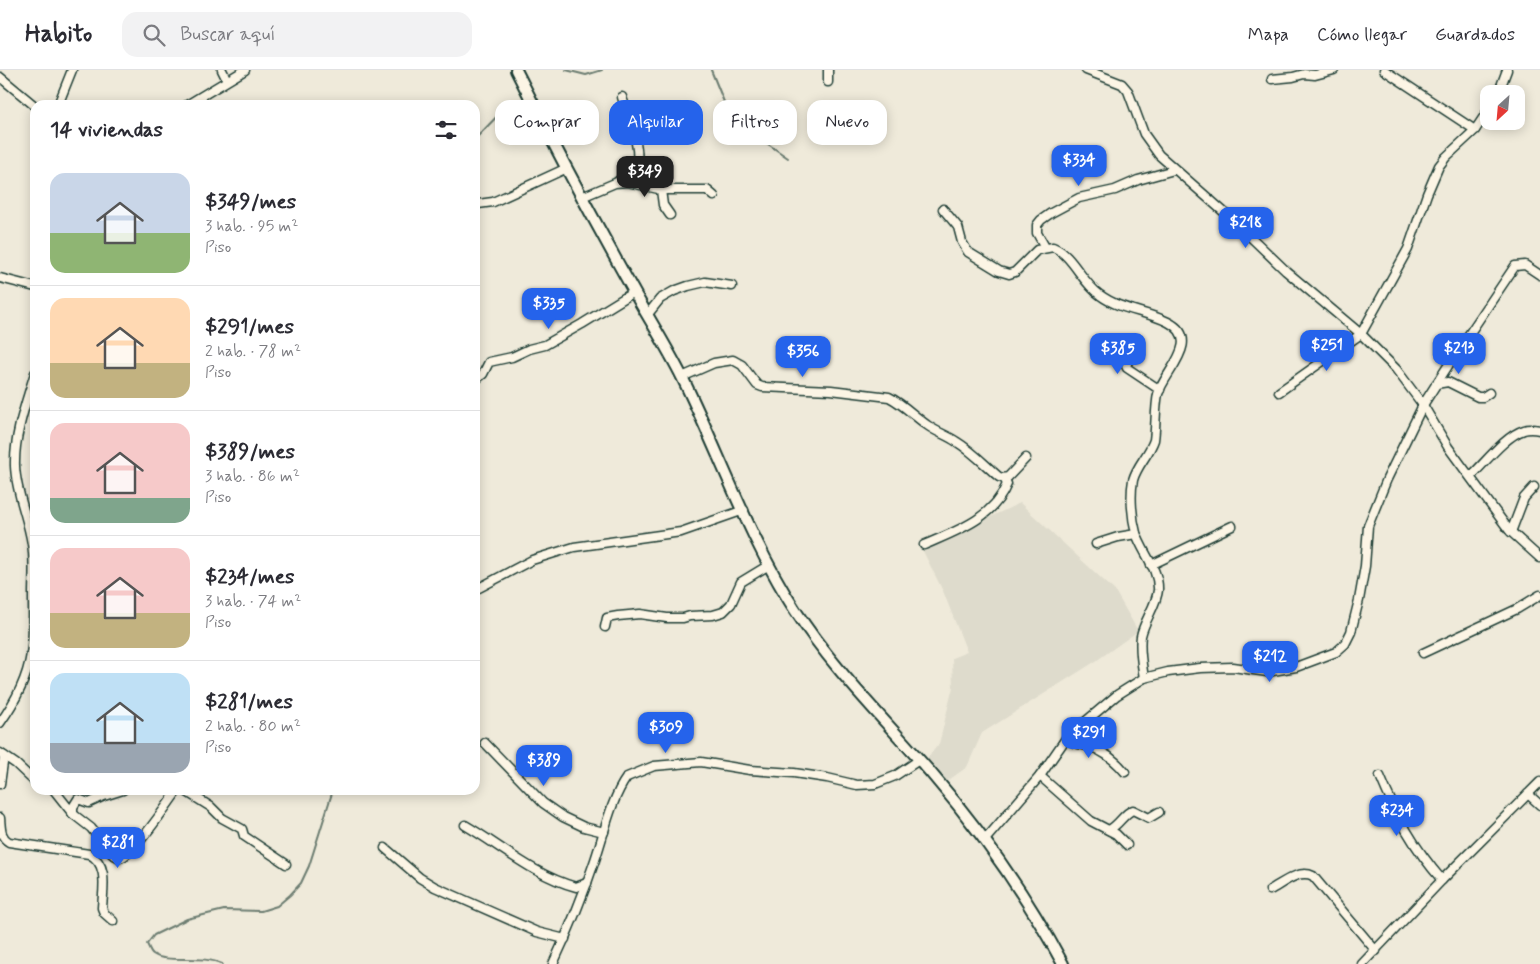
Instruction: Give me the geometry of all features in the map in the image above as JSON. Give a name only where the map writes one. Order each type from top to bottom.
[{"type":"main road","points":[[516,70],[582,197],[682,377],[769,565],[796,612],[823,648],[985,840],[1040,922],[1063,964]]},
{"type":"street","points":[[60,100],[72,70]]},
{"type":"street","points":[[222,70],[227,80]]},
{"type":"street","points":[[195,100],[246,70]]},
{"type":"street","points":[[828,70],[828,82]]},
{"type":"street","points":[[1272,79],[1304,74],[1315,75],[1334,70]]},
{"type":"street","points":[[1384,70],[1475,130]]},
{"type":"street","points":[[1502,85],[1508,70]]},
{"type":"street","points":[[1091,71],[1122,84],[1128,92],[1138,122],[1151,147],[1174,170],[1233,220],[1286,271],[1361,334],[1396,369],[1423,406],[1448,447],[1511,532],[1538,553]]},
{"type":"street","points":[[0,77],[30,102]]},
{"type":"street","points":[[582,197],[615,184],[631,174],[636,167],[637,143],[622,98]]},
{"type":"street","points":[[1279,392],[1361,334],[1411,243],[1427,194],[1439,166],[1475,130],[1480,122]]},
{"type":"street","points":[[480,204],[492,202],[567,168]]},
{"type":"street","points":[[1045,247],[1037,233],[1037,225],[1051,213],[1079,198],[1115,190],[1138,180],[1174,170]]},
{"type":"street","points":[[615,184],[627,182],[661,190],[702,190],[710,192],[714,196]]},
{"type":"street","points":[[661,190],[663,205],[670,215]]},
{"type":"street","points":[[943,209],[958,228],[962,242],[968,252],[999,272],[1009,274],[1015,272],[1037,250],[1053,247],[1066,255],[1082,279],[1106,299],[1168,322],[1178,330],[1181,336],[1181,354],[1158,394],[1152,447],[1135,473],[1133,482],[1133,516],[1136,534],[1157,578],[1158,590],[1141,636],[1144,678]]},
{"type":"street","points":[[985,840],[1040,776],[1067,738],[1118,696],[1144,678],[1168,672],[1200,668],[1233,667],[1267,672],[1296,667],[1336,652],[1345,644],[1359,600],[1365,566],[1368,526],[1387,479],[1423,406],[1515,266],[1525,265],[1540,275]]},
{"type":"street","points":[[0,278],[30,286]]},
{"type":"street","points":[[648,314],[660,299],[688,286],[705,282],[732,286]]},
{"type":"street","points":[[480,377],[484,374],[489,362],[512,357],[529,349],[545,345],[634,292]]},
{"type":"street","points":[[1137,340],[1126,366],[1160,390]]},
{"type":"street","points":[[682,377],[714,363],[733,360],[742,365],[754,382],[762,387],[831,390],[890,397],[939,434],[956,441],[999,477],[1008,477],[1026,458]]},
{"type":"street","points":[[1436,384],[1448,382],[1478,397],[1483,397],[1489,393]]},
{"type":"street","points":[[30,390],[16,446],[15,464],[18,493],[30,537]]},
{"type":"street","points":[[1470,476],[1487,458],[1519,432],[1526,429],[1540,430]]},
{"type":"street","points":[[924,545],[980,519],[1003,493],[1007,484],[1004,478]]},
{"type":"street","points":[[1511,532],[1524,498],[1534,487]]},
{"type":"street","points":[[480,588],[501,578],[520,565],[540,557],[574,547],[681,532],[744,510]]},
{"type":"street","points":[[1151,565],[1232,526]]},
{"type":"street","points":[[1096,544],[1136,534]]},
{"type":"street","points":[[605,627],[607,618],[618,616],[640,614],[683,618],[723,612],[731,604],[741,582],[769,565]]},
{"type":"street","points":[[1423,653],[1517,609],[1540,595]]},
{"type":"street","points":[[0,722],[14,703],[30,662]]},
{"type":"street","points":[[1067,738],[1074,744],[1088,746],[1110,757],[1125,772]]},
{"type":"street","points":[[485,743],[543,803],[563,817],[584,827],[604,832]]},
{"type":"street","points":[[0,784],[2,755],[16,764],[30,777]]},
{"type":"street","points":[[553,964],[565,939],[619,792],[627,777],[654,766],[701,762],[750,770],[827,778],[857,785],[875,784],[894,776],[919,760]]},
{"type":"street","points":[[1040,776],[1091,821],[1116,834],[1127,845]]},
{"type":"street","points":[[1380,776],[1395,812],[1426,863],[1442,880]]},
{"type":"street","points":[[1362,964],[1442,880],[1540,782]]},
{"type":"street","points":[[1528,794],[1540,805]]},
{"type":"street","points":[[58,795],[74,814],[91,828],[112,854],[120,858],[124,857],[144,835],[174,795]]},
{"type":"street","points":[[74,814],[73,807],[78,798],[90,803],[107,795]]},
{"type":"street","points":[[192,795],[212,807],[222,818],[242,829],[244,836],[286,864]]},
{"type":"street","points":[[1109,830],[1115,827],[1130,810],[1150,818],[1159,812]]},
{"type":"street","points":[[0,818],[1,834],[9,842],[89,854],[95,857],[101,865],[104,875],[102,908],[104,913],[113,921]]},
{"type":"street","points":[[465,826],[540,872],[576,887],[587,883]]},
{"type":"street","points":[[384,848],[420,878],[435,887],[537,932],[565,939]]},
{"type":"street","points":[[1270,890],[1304,873],[1313,876],[1376,951]]},
{"type":"shaded area","points":[[1020,503],[1115,591],[1138,631],[1096,661],[982,733],[967,767],[946,782],[927,758],[939,744],[953,687],[952,658],[967,652],[943,591],[922,549]]},
{"type":"waterway","points":[[566,70],[586,75],[602,70]]},
{"type":"waterway","points":[[711,70],[726,107],[748,130],[788,158]]},
{"type":"waterway","points":[[480,134],[495,118]]},
{"type":"waterway","points":[[222,964],[214,961],[159,957],[152,953],[147,944],[154,935],[187,919],[224,910],[261,911],[277,906],[301,883],[309,866],[331,795]]}]
